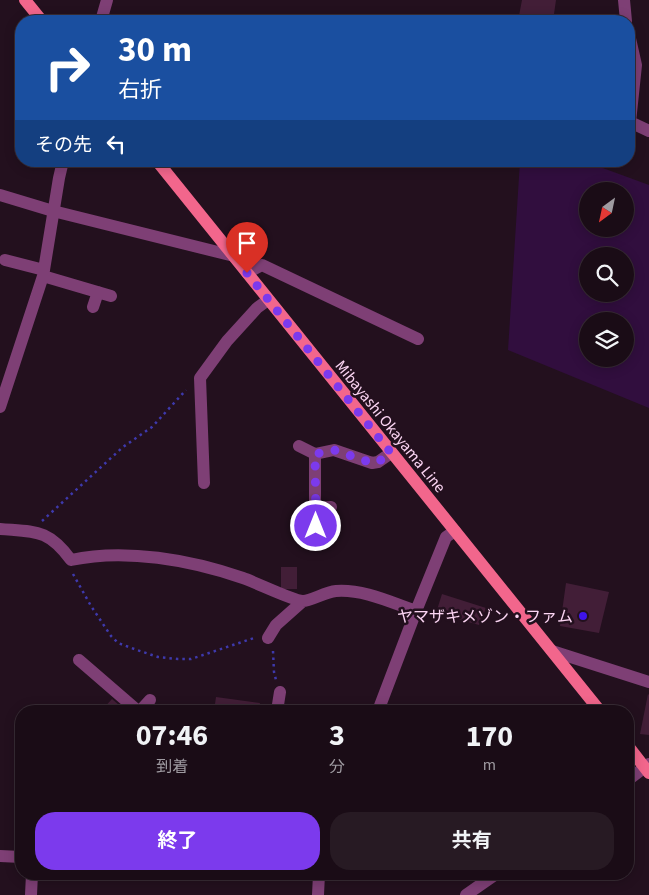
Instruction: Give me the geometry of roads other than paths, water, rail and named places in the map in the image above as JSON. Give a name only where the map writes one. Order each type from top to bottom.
[{"type":"main road","points":[[25,0],[37,15]]},
{"type":"main road","name":"Mibayashi Okayama Line","points":[[162,167],[595,705]]},
{"type":"main road","points":[[634,753],[648,768]]},
{"type":"street","points":[[103,15],[107,0]]},
{"type":"street","points":[[624,0],[625,15]]},
{"type":"street","points":[[635,60],[635,74]]},
{"type":"street","points":[[635,124],[649,131]]},
{"type":"street","points":[[0,407],[3,386],[43,273],[62,167]]},
{"type":"street","points":[[0,195],[53,211],[234,256]]},
{"type":"street","points":[[5,260],[111,296]]},
{"type":"street","points":[[247,273],[262,265],[418,339]]},
{"type":"street","points":[[93,307],[98,292]]},
{"type":"street","points":[[204,483],[200,378],[226,341],[257,308],[268,300]]},
{"type":"street","points":[[299,446],[315,454],[334,450],[372,463],[378,462],[391,453]]},
{"type":"street","points":[[315,454],[316,526]]},
{"type":"street","points":[[315,508],[331,507]]},
{"type":"street","points":[[0,529],[45,535],[55,541],[71,560],[89,556],[115,555],[184,562],[209,567],[303,601]]},
{"type":"street","points":[[380,705],[446,538],[455,531]]},
{"type":"street","points":[[271,639],[276,625],[303,601],[333,591],[348,591],[378,598],[416,611]]},
{"type":"street","points":[[552,651],[649,682]]},
{"type":"street","points":[[79,660],[132,705]]},
{"type":"street","points":[[278,705],[280,692]]},
{"type":"street","points":[[145,705],[150,700]]},
{"type":"street","points":[[634,776],[648,768]]},
{"type":"street","points":[[0,856],[15,857]]},
{"type":"street","points":[[31,895],[32,880]]},
{"type":"street","points":[[318,880],[318,895]]},
{"type":"street","points":[[466,895],[487,880]]},
{"type":"place","name":"ヤマザキメゾン・ファム","points":[[583,616]]}]
